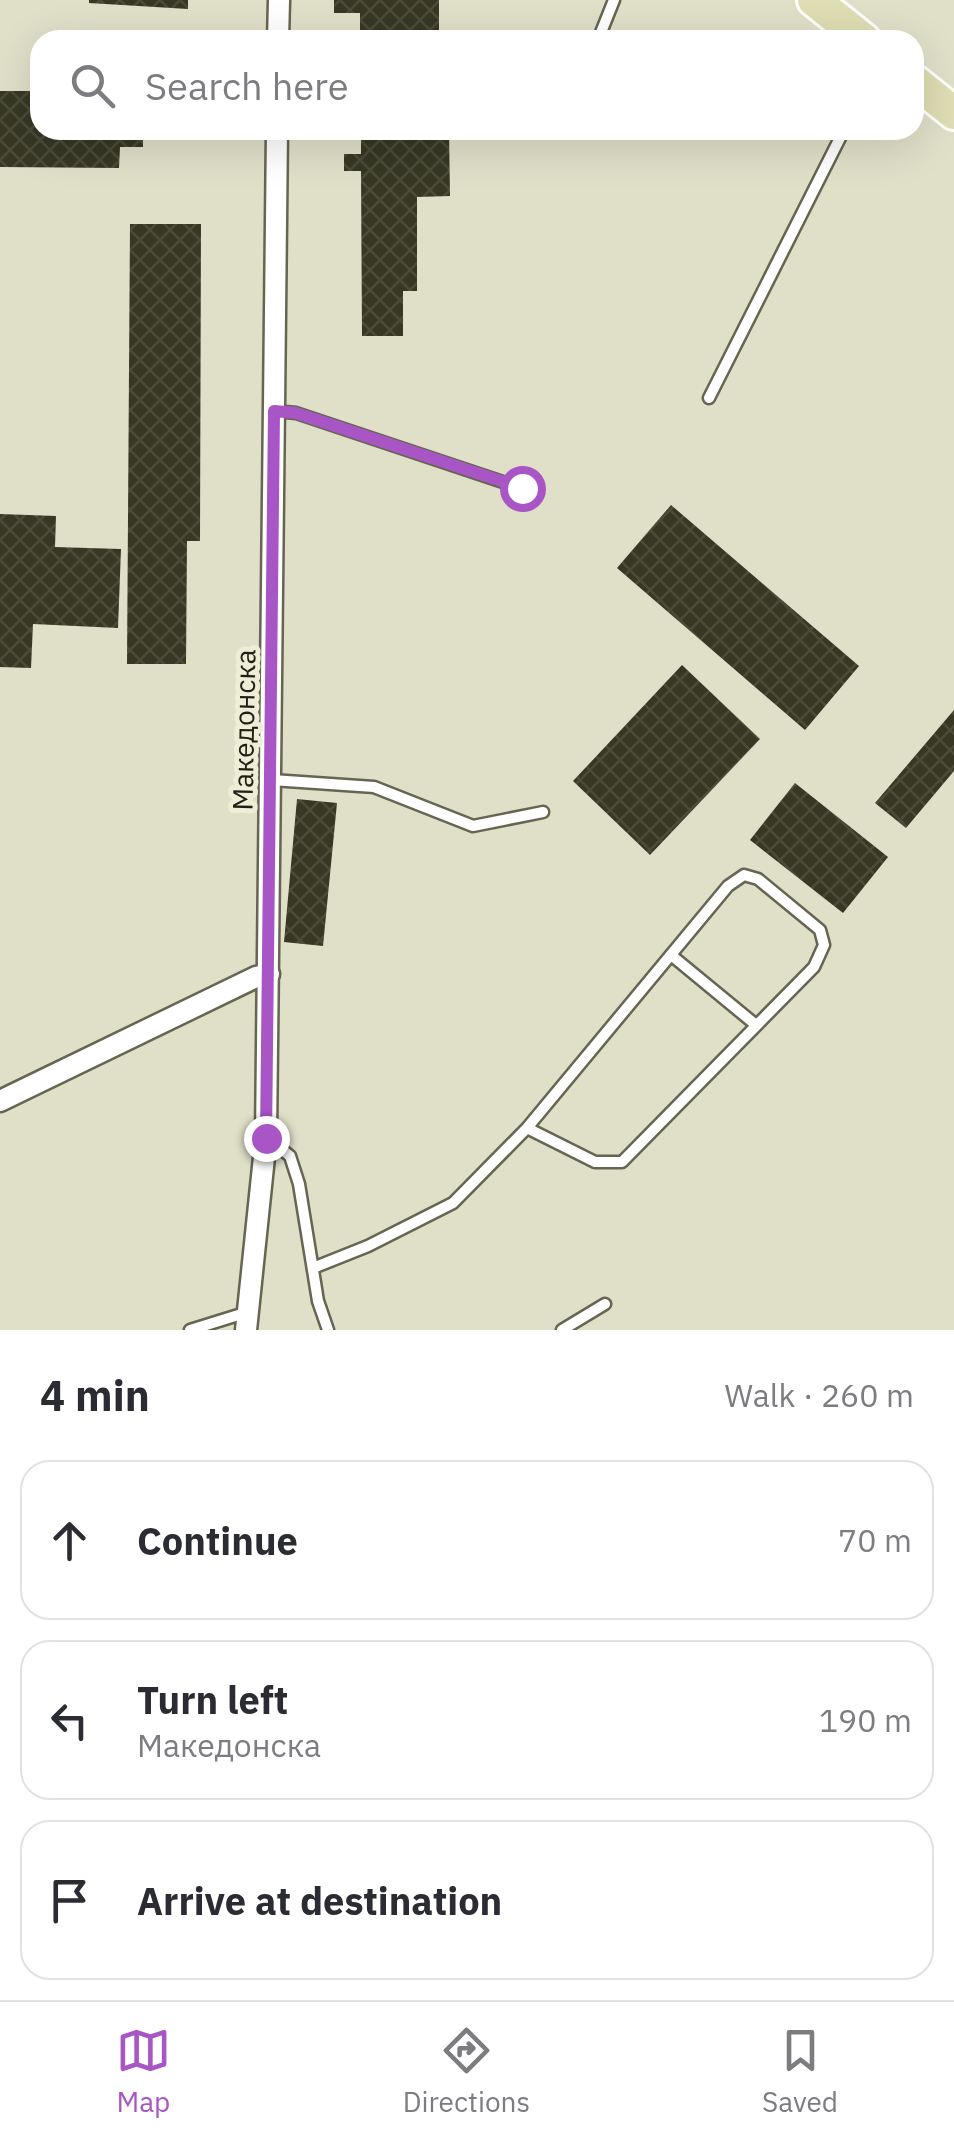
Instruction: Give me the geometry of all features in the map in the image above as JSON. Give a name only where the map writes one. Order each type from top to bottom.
[{"type":"main road","points":[[814,0],[852,30]]},
{"type":"main road","points":[[924,88],[954,113]]},
{"type":"street","points":[[278,30],[279,0]]},
{"type":"street","name":"Македонска","points":[[247,1321],[266,1138],[277,140]]},
{"type":"street","points":[[0,1101],[269,974]]},
{"type":"lane","points":[[602,30],[614,0]]},
{"type":"lane","points":[[709,398],[839,140]]},
{"type":"lane","points":[[274,411],[296,413],[522,488]]},
{"type":"lane","points":[[272,780],[374,787],[473,826],[543,812]]},
{"type":"lane","points":[[312,1268],[368,1246],[453,1203],[527,1128],[728,886],[744,876],[758,878],[820,930],[824,945],[814,967],[622,1162],[595,1162],[527,1128]]},
{"type":"lane","points":[[671,955],[756,1025]]},
{"type":"lane","points":[[266,1138],[290,1156],[318,1301],[328,1330]]},
{"type":"lane","points":[[562,1330],[605,1304]]},
{"type":"lane","points":[[190,1330],[247,1321]]},
{"type":"building","points":[[188,0],[188,9],[89,3]]},
{"type":"building","points":[[334,0],[439,0],[439,30],[360,30],[360,13],[334,13]]},
{"type":"building","points":[[0,91],[30,91],[30,140],[143,140],[143,147],[120,147],[119,168],[0,167]]},
{"type":"building","points":[[361,140],[449,140],[450,196],[417,197],[417,291],[403,291],[403,336],[362,336],[361,171],[344,171],[344,154],[361,154]]},
{"type":"building","points":[[130,224],[201,224],[200,541],[187,541],[186,664],[127,664]]},
{"type":"building","points":[[671,505],[859,666],[805,730],[617,568]]},
{"type":"building","points":[[0,514],[56,516],[55,547],[121,549],[118,628],[33,624],[31,668],[0,667]]},
{"type":"building","points":[[682,665],[760,739],[650,855],[573,781]]},
{"type":"building","points":[[954,710],[954,771],[906,828],[875,803]]},
{"type":"building","points":[[795,783],[888,857],[843,913],[750,840]]},
{"type":"building","points":[[297,799],[337,803],[323,946],[284,942]]},
{"type":"route","points":[[266,1138],[274,411],[296,413],[522,488]]}]
